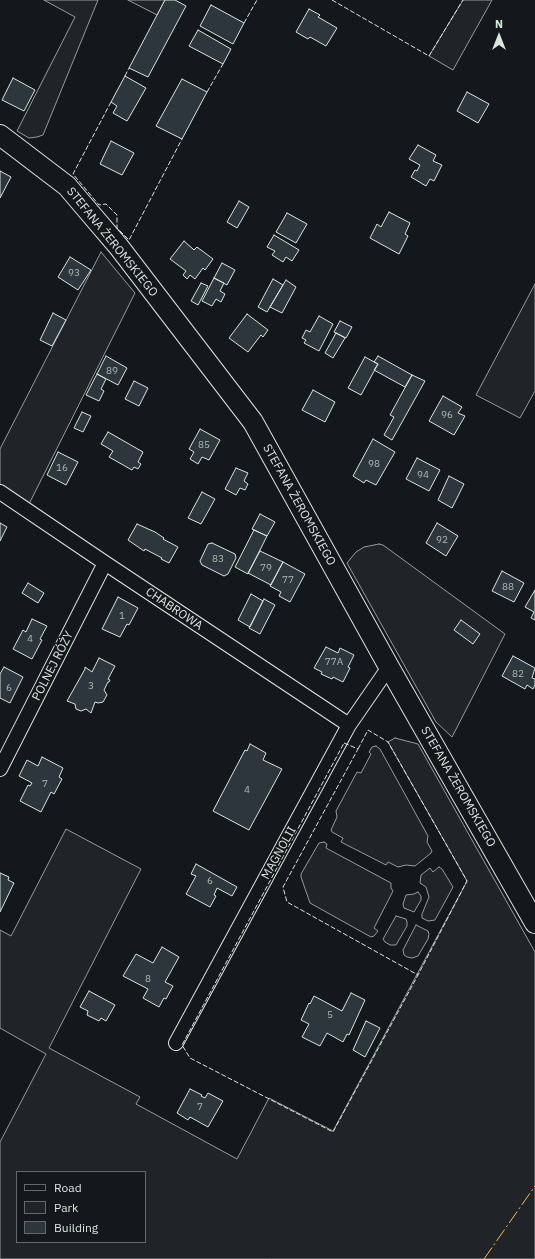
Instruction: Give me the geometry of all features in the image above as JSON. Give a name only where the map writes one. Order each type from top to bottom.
[{"type":"street","name":"STEFANA ŻEROMSKIEGO","points":[[0,134],[67,186],[119,247],[253,422],[389,667],[535,923]]},
{"type":"street","name":"CHABROWA","points":[[0,492],[349,725]]},
{"type":"street","name":"POLNEJ RÓŻY","points":[[0,769],[105,563]]},
{"type":"street","name":"MAGNOLII","points":[[176,1043],[349,725],[389,667]]},
{"type":"green space","points":[[44,0],[98,0],[43,135],[29,138],[17,131],[75,17]]},
{"type":"green space","points":[[128,0],[165,0],[157,15]]},
{"type":"green space","points":[[463,0],[492,0],[453,70],[429,56]]},
{"type":"green space","points":[[101,252],[135,293],[29,504],[0,485],[0,449]]},
{"type":"green space","points":[[535,284],[535,391],[520,418],[476,395]]},
{"type":"green space","points":[[379,544],[383,545],[505,634],[452,737],[436,722],[347,563],[356,552],[364,547]]},
{"type":"green space","points":[[395,738],[418,744],[535,952],[535,1259],[0,1259],[0,1142],[46,1054],[0,1028],[0,930],[11,936],[66,829],[141,869],[49,1048],[140,1097],[136,1104],[237,1159],[269,1098],[333,1131],[467,881],[388,742]]},
{"type":"green space","points":[[376,746],[380,749],[428,836],[427,842],[432,851],[415,866],[406,865],[398,867],[388,862],[386,865],[341,842],[343,838],[331,830],[337,817],[336,811],[357,772],[361,773],[371,754],[369,752],[372,747]]},
{"type":"green space","points":[[324,842],[327,844],[326,848],[391,883],[391,888],[393,891],[374,928],[378,931],[374,936],[371,937],[310,903],[301,874],[319,843]]},
{"type":"green space","points":[[439,867],[442,869],[453,887],[435,920],[428,921],[422,918],[422,914],[429,897],[426,887],[420,883],[421,875],[430,868],[433,872]]},
{"type":"green space","points":[[418,892],[421,896],[421,900],[414,912],[404,908],[403,904],[406,895]]},
{"type":"green space","points":[[396,916],[406,919],[407,926],[396,945],[390,945],[383,939]]},
{"type":"green space","points":[[416,925],[428,931],[428,939],[418,956],[412,958],[407,957],[404,955],[403,950]]},
{"type":"building","points":[[165,0],[175,0],[186,6],[148,77],[129,68]]},
{"type":"building","points":[[211,5],[244,23],[233,44],[200,26]]},
{"type":"building","points":[[309,9],[320,15],[318,17],[337,28],[326,46],[310,37],[308,39],[296,32]]},
{"type":"building","points":[[198,30],[231,49],[223,64],[189,46]]},
{"type":"building","points":[[125,76],[146,88],[127,121],[113,113],[117,106],[111,102]]},
{"type":"building","points":[[13,78],[35,90],[24,111],[2,100]]},
{"type":"building","points":[[182,79],[207,92],[182,139],[156,126]]},
{"type":"building","points":[[467,92],[489,104],[478,123],[457,111]]},
{"type":"building","points":[[111,141],[134,153],[122,175],[100,164]]},
{"type":"building","points":[[418,145],[436,155],[433,161],[442,165],[434,181],[430,179],[426,186],[411,177],[420,165],[409,159]]},
{"type":"building","points":[[0,171],[11,177],[0,198]]},
{"type":"building","points":[[239,201],[249,207],[237,228],[227,222]]},
{"type":"building","points":[[389,212],[410,223],[405,234],[408,236],[399,254],[370,238],[377,224],[381,227]]},
{"type":"building","points":[[287,213],[307,224],[296,243],[276,232]]},
{"type":"building","points":[[274,235],[299,250],[292,261],[286,257],[283,262],[272,255],[275,251],[267,247]]},
{"type":"building","points":[[184,241],[194,250],[197,247],[213,259],[205,270],[203,268],[195,279],[190,275],[187,279],[183,275],[186,271],[170,259]]},
{"type":"building","points":[[70,257],[91,270],[78,290],[58,277]]},
{"type":"building","points":[[222,263],[235,270],[227,285],[214,278]]},
{"type":"building","points":[[214,278],[224,283],[220,291],[225,294],[221,302],[216,299],[212,306],[202,301]]},
{"type":"building","points":[[273,279],[283,285],[267,312],[258,307]]},
{"type":"building","points":[[286,280],[296,287],[282,313],[270,307]]},
{"type":"building","points":[[201,283],[208,286],[198,305],[191,301]]},
{"type":"building","points":[[53,313],[66,320],[52,346],[40,340]]},
{"type":"building","points":[[247,314],[268,330],[263,337],[261,335],[248,352],[229,338]]},
{"type":"building","points":[[319,316],[333,324],[319,351],[304,343],[306,340],[302,338],[306,330],[310,332]]},
{"type":"building","points":[[340,321],[352,327],[346,338],[334,332]]},
{"type":"building","points":[[336,333],[345,338],[333,358],[325,353]]},
{"type":"building","points":[[106,356],[127,368],[118,385],[97,374]]},
{"type":"building","points":[[378,356],[412,375],[405,387],[374,370],[378,364],[374,362]]},
{"type":"building","points":[[365,357],[378,364],[361,395],[348,388]]},
{"type":"building","points":[[97,374],[106,379],[101,389],[104,391],[99,401],[86,395]]},
{"type":"building","points":[[412,375],[425,381],[392,440],[384,435],[394,417],[390,415]]},
{"type":"building","points":[[134,381],[148,388],[139,406],[125,399]]},
{"type":"building","points":[[313,390],[335,402],[325,422],[302,410]]},
{"type":"building","points":[[443,396],[462,407],[458,413],[465,416],[454,435],[429,421]]},
{"type":"building","points":[[82,412],[91,416],[83,432],[74,428]]},
{"type":"building","points":[[200,429],[220,440],[209,460],[202,457],[198,464],[190,459],[194,452],[189,449]]},
{"type":"building","points":[[108,432],[143,452],[138,462],[141,464],[138,469],[134,467],[132,470],[109,457],[113,451],[101,444]]},
{"type":"building","points":[[373,439],[395,452],[376,485],[366,480],[364,483],[353,476]]},
{"type":"building","points":[[58,452],[78,462],[66,485],[47,475]]},
{"type":"building","points":[[417,458],[440,470],[429,491],[406,479]]},
{"type":"building","points":[[236,468],[248,473],[244,481],[248,484],[245,490],[240,488],[236,495],[225,489]]},
{"type":"building","points":[[449,476],[464,484],[452,508],[438,500]]},
{"type":"building","points":[[202,492],[215,499],[201,524],[188,518]]},
{"type":"building","points":[[260,514],[275,522],[267,536],[252,529]]},
{"type":"building","points":[[0,523],[7,527],[0,541]]},
{"type":"building","points":[[437,523],[458,536],[446,556],[426,543]]},
{"type":"building","points":[[137,524],[155,532],[164,538],[163,539],[178,547],[169,563],[145,549],[144,551],[128,540]]},
{"type":"building","points":[[254,530],[267,536],[248,574],[235,567]]},
{"type":"building","points":[[212,543],[235,554],[236,558],[228,574],[224,576],[202,565],[200,561],[208,544]]},
{"type":"building","points":[[260,551],[283,562],[271,585],[248,573]]},
{"type":"building","points":[[283,562],[305,574],[290,602],[279,596],[281,592],[270,586]]},
{"type":"building","points":[[502,571],[524,583],[514,602],[492,591]]},
{"type":"building","points":[[28,583],[44,593],[38,603],[22,593]]},
{"type":"building","points":[[535,590],[535,620],[531,618],[534,612],[525,607]]},
{"type":"building","points":[[251,594],[263,601],[250,627],[238,620]]},
{"type":"building","points":[[118,597],[138,608],[129,625],[127,624],[120,637],[102,629]]},
{"type":"building","points":[[264,599],[275,605],[260,634],[249,628]]},
{"type":"building","points":[[32,619],[47,626],[40,639],[42,640],[32,659],[13,649],[23,630],[26,632]]},
{"type":"building","points":[[461,620],[480,634],[473,644],[454,630]]},
{"type":"building","points":[[326,647],[338,653],[340,648],[354,655],[348,667],[350,668],[343,682],[333,677],[332,679],[321,674],[322,672],[314,668]]},
{"type":"building","points":[[513,656],[535,668],[532,678],[535,679],[533,689],[527,685],[525,689],[502,676]]},
{"type":"building","points":[[99,658],[115,666],[108,679],[110,680],[104,690],[107,695],[103,702],[95,702],[91,713],[86,709],[81,711],[76,709],[75,704],[67,701],[85,667],[92,672]]},
{"type":"building","points":[[4,667],[23,677],[10,703],[0,698],[0,674]]},
{"type":"building","points":[[250,744],[266,753],[263,760],[282,769],[249,830],[213,811],[245,750],[247,751]]},
{"type":"building","points":[[42,757],[63,768],[59,777],[62,779],[54,794],[51,792],[41,812],[20,801],[28,785],[30,786],[32,783],[19,776],[27,760],[38,766]]},
{"type":"building","points":[[196,864],[237,887],[232,896],[217,888],[214,895],[216,896],[210,907],[186,894],[196,876],[191,874]]},
{"type":"building","points":[[0,873],[9,877],[8,880],[14,883],[0,912]]},
{"type":"building","points":[[162,947],[179,957],[165,982],[173,986],[166,999],[164,998],[159,1007],[143,998],[148,989],[123,976],[136,954],[153,963]]},
{"type":"building","points":[[89,991],[115,1005],[106,1021],[101,1018],[99,1021],[87,1015],[88,1011],[80,1007]]},
{"type":"building","points":[[351,993],[365,1000],[349,1035],[347,1034],[343,1042],[327,1033],[320,1046],[302,1037],[309,1024],[301,1020],[314,996],[342,1011]]},
{"type":"building","points":[[366,1021],[380,1028],[365,1057],[353,1050]]},
{"type":"building","points":[[190,1089],[205,1098],[208,1093],[223,1101],[208,1127],[190,1117],[188,1120],[177,1113]]},
{"type":"fence","points":[[244,23],[257,0]]},
{"type":"fence","points":[[332,0],[429,56],[463,0]]},
{"type":"fence","points":[[207,92],[223,64]]},
{"type":"fence","points":[[125,76],[129,68]]},
{"type":"fence","points":[[111,102],[73,174],[99,205],[106,204],[117,215],[117,228],[129,240],[182,139]]},
{"type":"fence","points":[[358,749],[368,730],[388,742],[467,881],[418,975]]},
{"type":"fence","points":[[344,743],[358,749],[283,887],[287,902],[418,975],[333,1132],[190,1058],[182,1045],[344,743]]},
{"type":"power","points":[[484,1259],[535,1186]]}]
